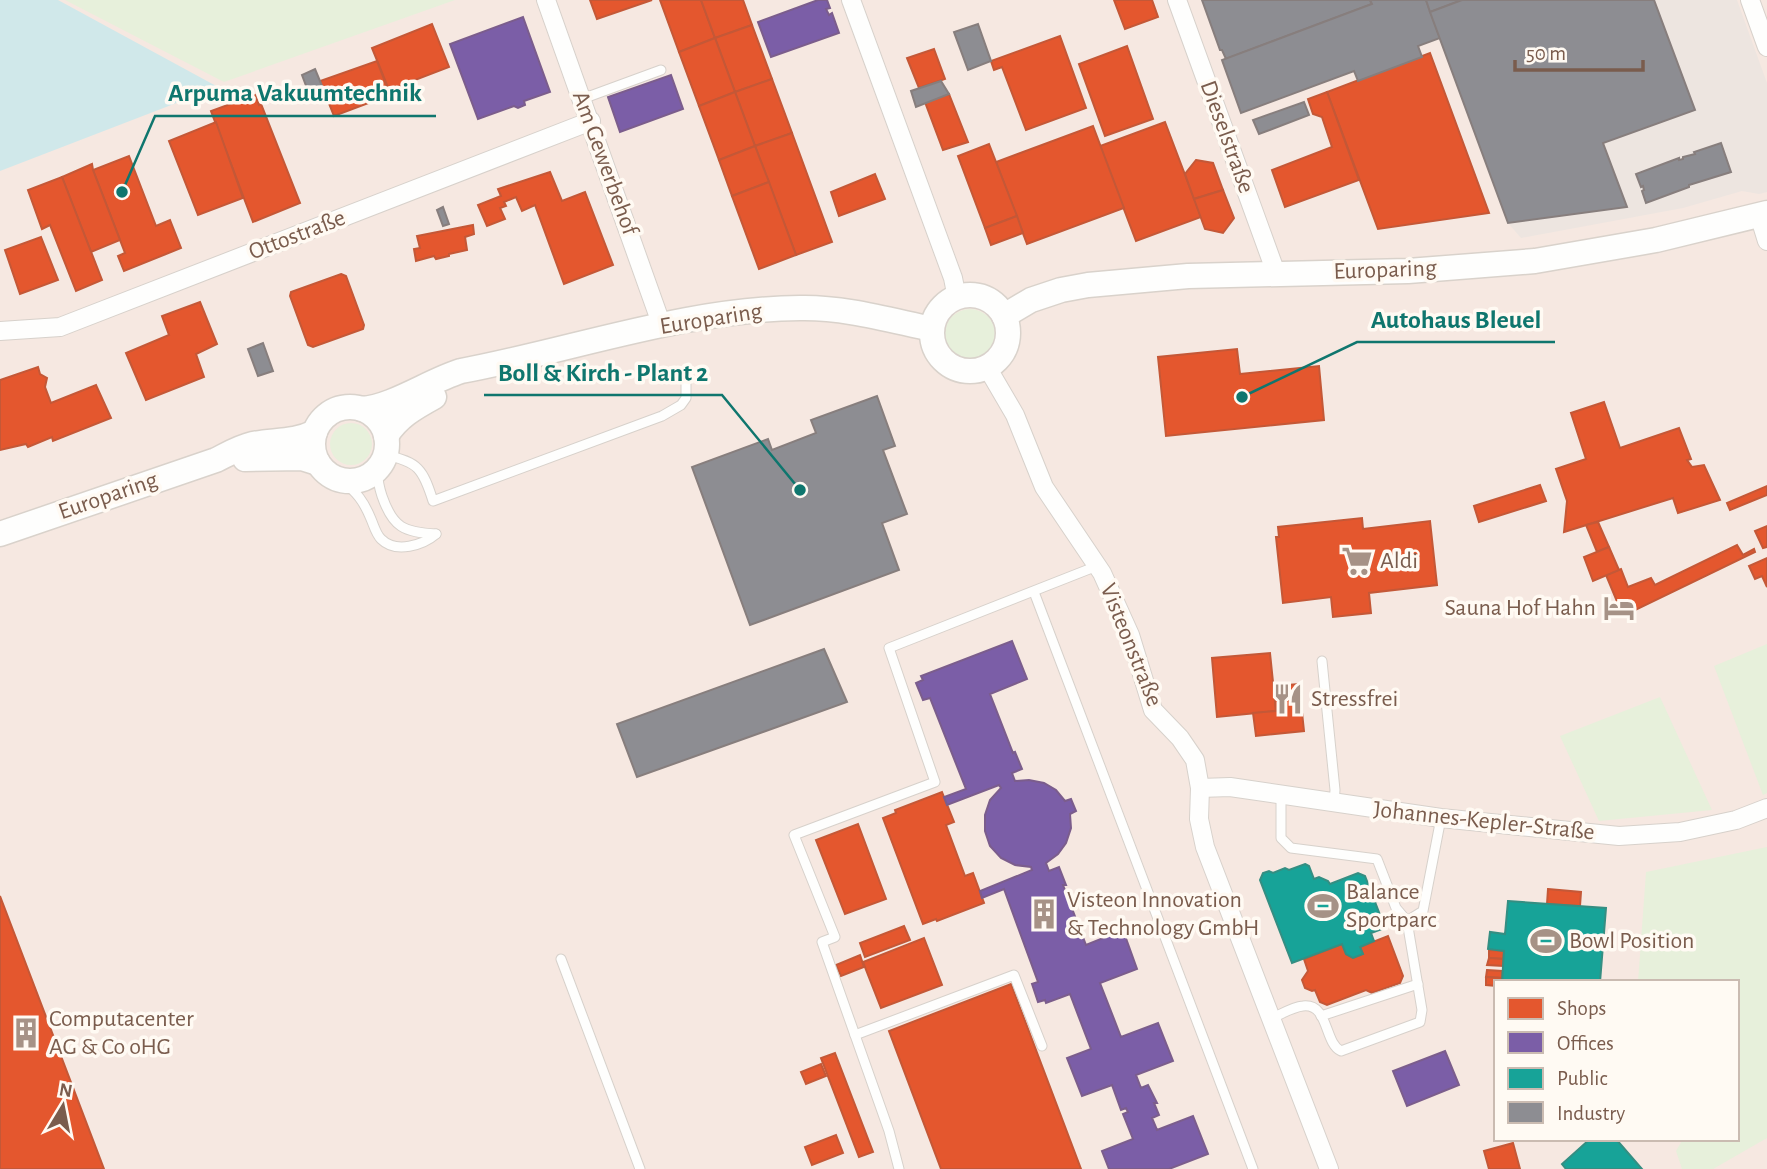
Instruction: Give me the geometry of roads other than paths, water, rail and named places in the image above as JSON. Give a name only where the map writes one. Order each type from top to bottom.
[{"type":"street","name":"Am Gewerbehof","points":[[546,0],[662,326]]},
{"type":"street","points":[[851,0],[953,278],[957,298]]},
{"type":"street","name":"Dieselstraße","points":[[1177,0],[1276,274]]},
{"type":"street","points":[[1750,0],[1766,43]]},
{"type":"street","name":"Ottostraße","points":[[0,331],[60,327],[591,121]]},
{"type":"street","points":[[1763,214],[1767,241]]},
{"type":"street","name":"Europaring","points":[[1003,316],[1031,300],[1088,285],[1188,276],[1408,271],[1535,261],[1656,240],[1763,214]]},
{"type":"street","points":[[957,298],[984,298],[995,305],[1003,316],[1008,330],[1006,345],[999,358],[987,367],[972,372],[955,369],[942,359],[933,345],[932,329],[940,310],[957,298]]},
{"type":"street","name":"Europaring","points":[[0,534],[216,460],[252,444],[290,440],[315,432],[323,418],[335,410],[383,405],[440,377],[555,348],[756,310],[801,308],[843,311],[932,329]]},
{"type":"street","name":"Europaring","points":[[216,460],[293,458],[318,463],[326,473],[342,481],[360,480],[383,453],[398,420],[409,410],[493,365]]},
{"type":"street","name":"Visteonstraße","points":[[987,367],[1015,415],[1044,487],[1097,566],[1130,635],[1153,710],[1180,738],[1195,760],[1200,788],[1199,819],[1205,848],[1325,1166]]},
{"type":"street","points":[[362,409],[379,421],[383,453]]},
{"type":"street","points":[[315,432],[313,448],[318,463]]},
{"type":"street","name":"Johannes-Kepler-Straße","points":[[1200,788],[1230,787],[1441,818],[1619,836],[1680,832],[1736,820],[1767,808]]},
{"type":"lane","points":[[582,99],[661,70]]},
{"type":"lane","points":[[342,481],[358,494],[381,540],[400,546],[428,541],[436,534],[408,530],[389,515],[378,483],[383,453],[415,464],[422,472],[433,500],[662,416],[686,398],[686,379]]},
{"type":"lane","points":[[899,1169],[889,1131],[822,942],[835,937],[794,835],[935,782],[889,648],[1097,566]]},
{"type":"lane","points":[[1034,592],[1252,1169]]},
{"type":"lane","points":[[1322,660],[1334,803]]},
{"type":"lane","points":[[1270,1018],[1307,1006],[1321,1016],[1333,1045],[1341,1051],[1420,1022],[1422,1010],[1407,920],[1396,908],[1377,859],[1291,848],[1280,838],[1281,795]]},
{"type":"lane","points":[[1407,920],[1423,911],[1441,818]]},
{"type":"lane","points":[[561,959],[640,1169]]},
{"type":"lane","points":[[855,1035],[1014,975],[1042,1046]]},
{"type":"lane","points":[[1321,1016],[1418,984]]},
{"type":"water","points":[[0,0],[58,0],[218,87],[0,171]]},
{"type":"place","name":"Arpuma Vakuumtechnik","points":[[122,192]]},
{"type":"place","name":"Autohaus Bleuel","points":[[1242,397]]},
{"type":"place","name":"Boll & Kirch - Plant 2","points":[[800,490]]},
{"type":"place","name":"Aldi","points":[[1357,561]]},
{"type":"place","name":"Sauna Hof Hahn","points":[[1619,608]]},
{"type":"place","name":"Stressfrei","points":[[1288,699]]},
{"type":"place","name":"Balance Sportparc","points":[[1323,906]]},
{"type":"place","name":"Visteon Innovation & Technology GmbH","points":[[1044,914]]},
{"type":"place","name":"Bowl Position","points":[[1546,941]]},
{"type":"place","name":"Computacenter AG & Co oHG","points":[[26,1033]]}]
